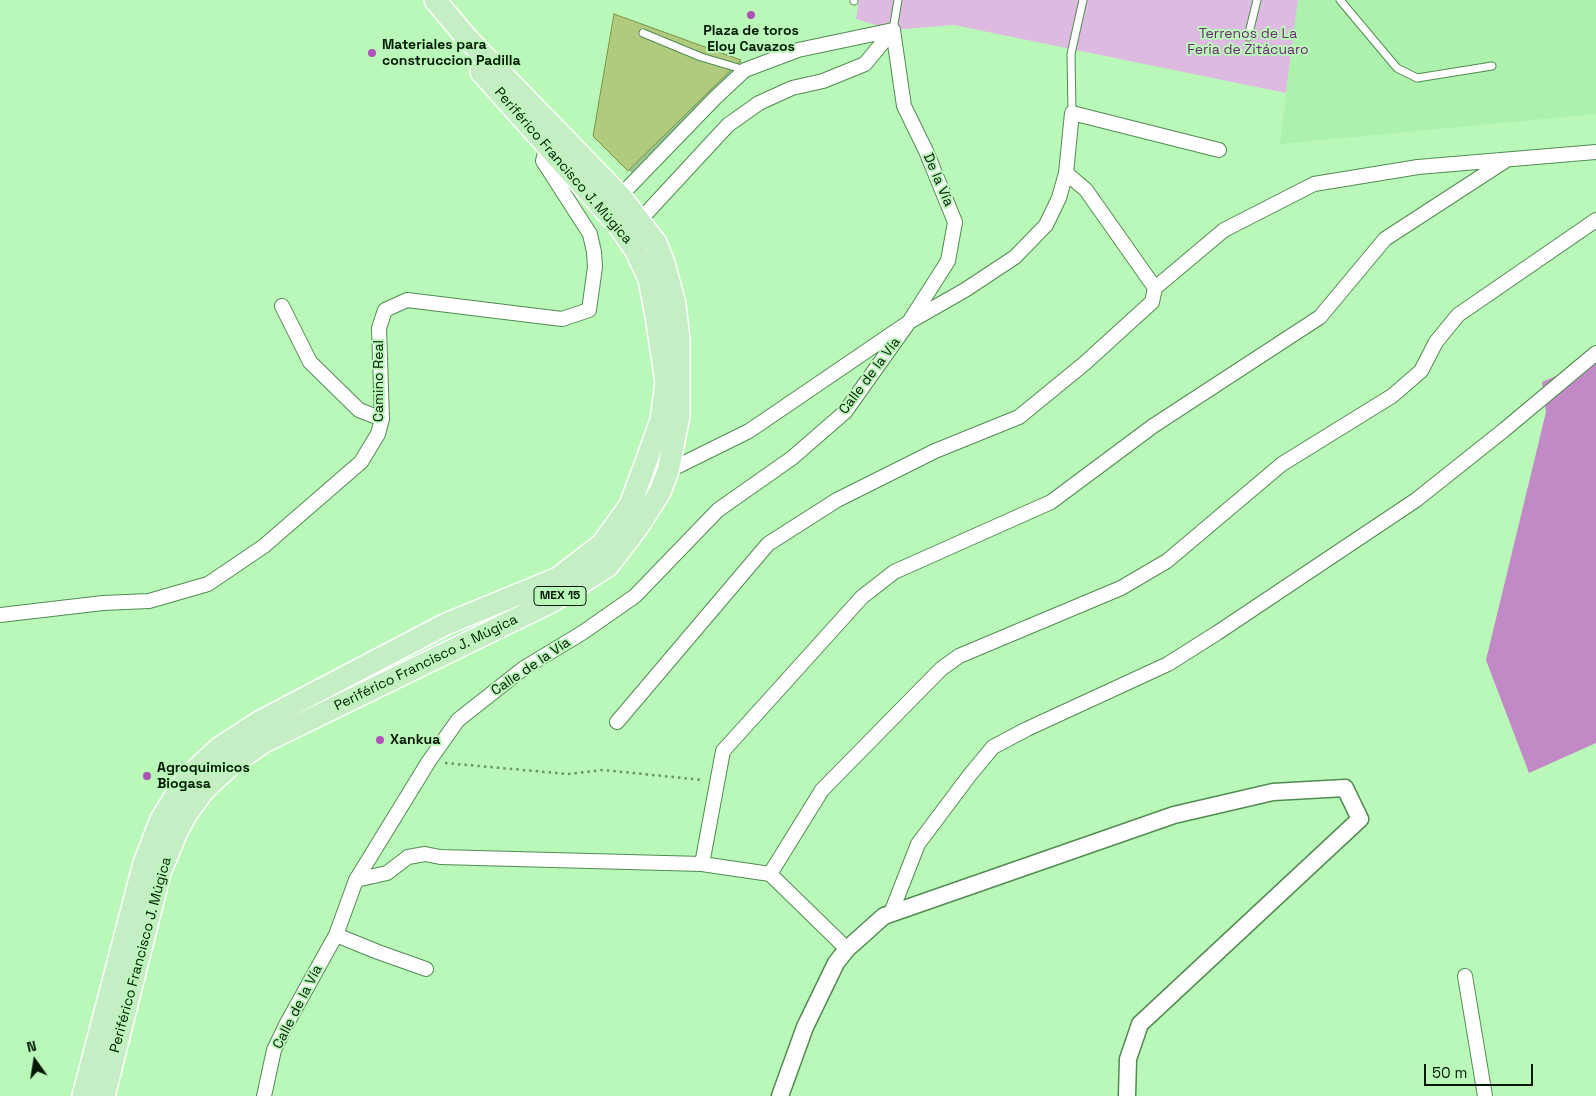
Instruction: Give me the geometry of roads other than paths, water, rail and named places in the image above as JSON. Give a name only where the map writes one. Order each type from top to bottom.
[{"type":"main road","name":"Periférico Francisco J. Múgica","points":[[84,1096],[144,863],[161,819],[186,778],[219,748],[258,722],[446,624],[558,578],[602,544],[630,505],[661,420],[666,382],[649,279],[636,251],[619,226],[430,16],[418,0]]},
{"type":"main road","name":"Periférico Francisco J. Múgica","points":[[104,1096],[160,873],[187,813],[204,790],[231,765],[264,742],[551,602],[608,566],[637,528],[660,492],[668,471],[679,416],[678,331],[675,304],[664,263],[656,243],[621,197],[466,37],[435,0]]},
{"type":"street","points":[[621,197],[715,98],[745,70],[798,50],[893,30]]},
{"type":"street","points":[[640,220],[728,126],[759,103],[792,88],[823,81],[866,64],[893,30]]},
{"type":"street","name":"De la Vía","points":[[893,30],[904,106],[926,151],[955,222],[948,261],[909,322]]},
{"type":"street","points":[[668,471],[750,431],[909,322],[965,290],[1015,257],[1046,225],[1059,198],[1066,173],[1072,113],[1219,150]]},
{"type":"street","name":"Camino Real","points":[[0,615],[104,603],[149,601],[208,584],[264,546],[361,462],[378,434],[382,419],[378,328],[385,310],[408,300],[562,319],[589,310],[596,267],[590,234],[543,161],[547,145]]},
{"type":"street","points":[[618,722],[768,544],[846,495],[935,451],[1018,417],[1085,363],[1152,302],[1155,288],[1224,230],[1314,184],[1418,167],[1596,152]]},
{"type":"street","points":[[702,864],[723,751],[862,596],[894,572],[1051,502],[1153,426],[1320,317],[1385,239],[1505,161]]},
{"type":"street","points":[[1066,173],[1086,190],[1155,288]]},
{"type":"street","points":[[770,874],[822,790],[941,669],[959,656],[1121,588],[1167,561],[1282,464],[1392,396],[1421,371],[1436,342],[1458,315],[1596,220]]},
{"type":"street","points":[[282,306],[310,362],[359,410],[382,419]]},
{"type":"street","name":"Calle de la Vía","points":[[264,1096],[274,1050],[336,935],[356,880],[429,761],[458,720],[524,668],[635,596],[718,510],[792,458],[845,412],[909,322]]},
{"type":"street","points":[[890,913],[918,844],[969,776],[994,748],[1027,730],[1168,664],[1217,634],[1416,500],[1596,353]]},
{"type":"street","points":[[780,1096],[805,1026],[836,963],[847,949],[884,916],[1174,815],[1273,792],[1345,788],[1360,819],[1140,1024],[1128,1059],[1127,1096]]},
{"type":"street","points":[[356,880],[387,873],[408,857],[425,854],[440,857],[702,864],[770,874],[847,949]]},
{"type":"street","points":[[336,935],[426,969]]},
{"type":"street","points":[[1465,976],[1485,1096]]},
{"type":"lane","points":[[893,30],[898,0]]},
{"type":"lane","points":[[1072,113],[1071,54],[1083,0]]},
{"type":"lane","points":[[1248,36],[1258,0]]},
{"type":"lane","points":[[1340,0],[1397,68],[1417,78],[1492,66]]},
{"type":"lane","points":[[643,33],[701,57],[745,70]]},
{"type":"place","name":"Plaza de toros Eloy Cavazos","points":[[751,15]]},
{"type":"place","name":"Materiales para construccion Padilla","points":[[372,53]]},
{"type":"place","name":"Xankua","points":[[380,740]]},
{"type":"place","name":"Agroquimicos Biogasa","points":[[147,776]]},
{"type":"park label","name":"Terrenos de La Feria de Zitácuaro","points":[[1248,42]]}]
